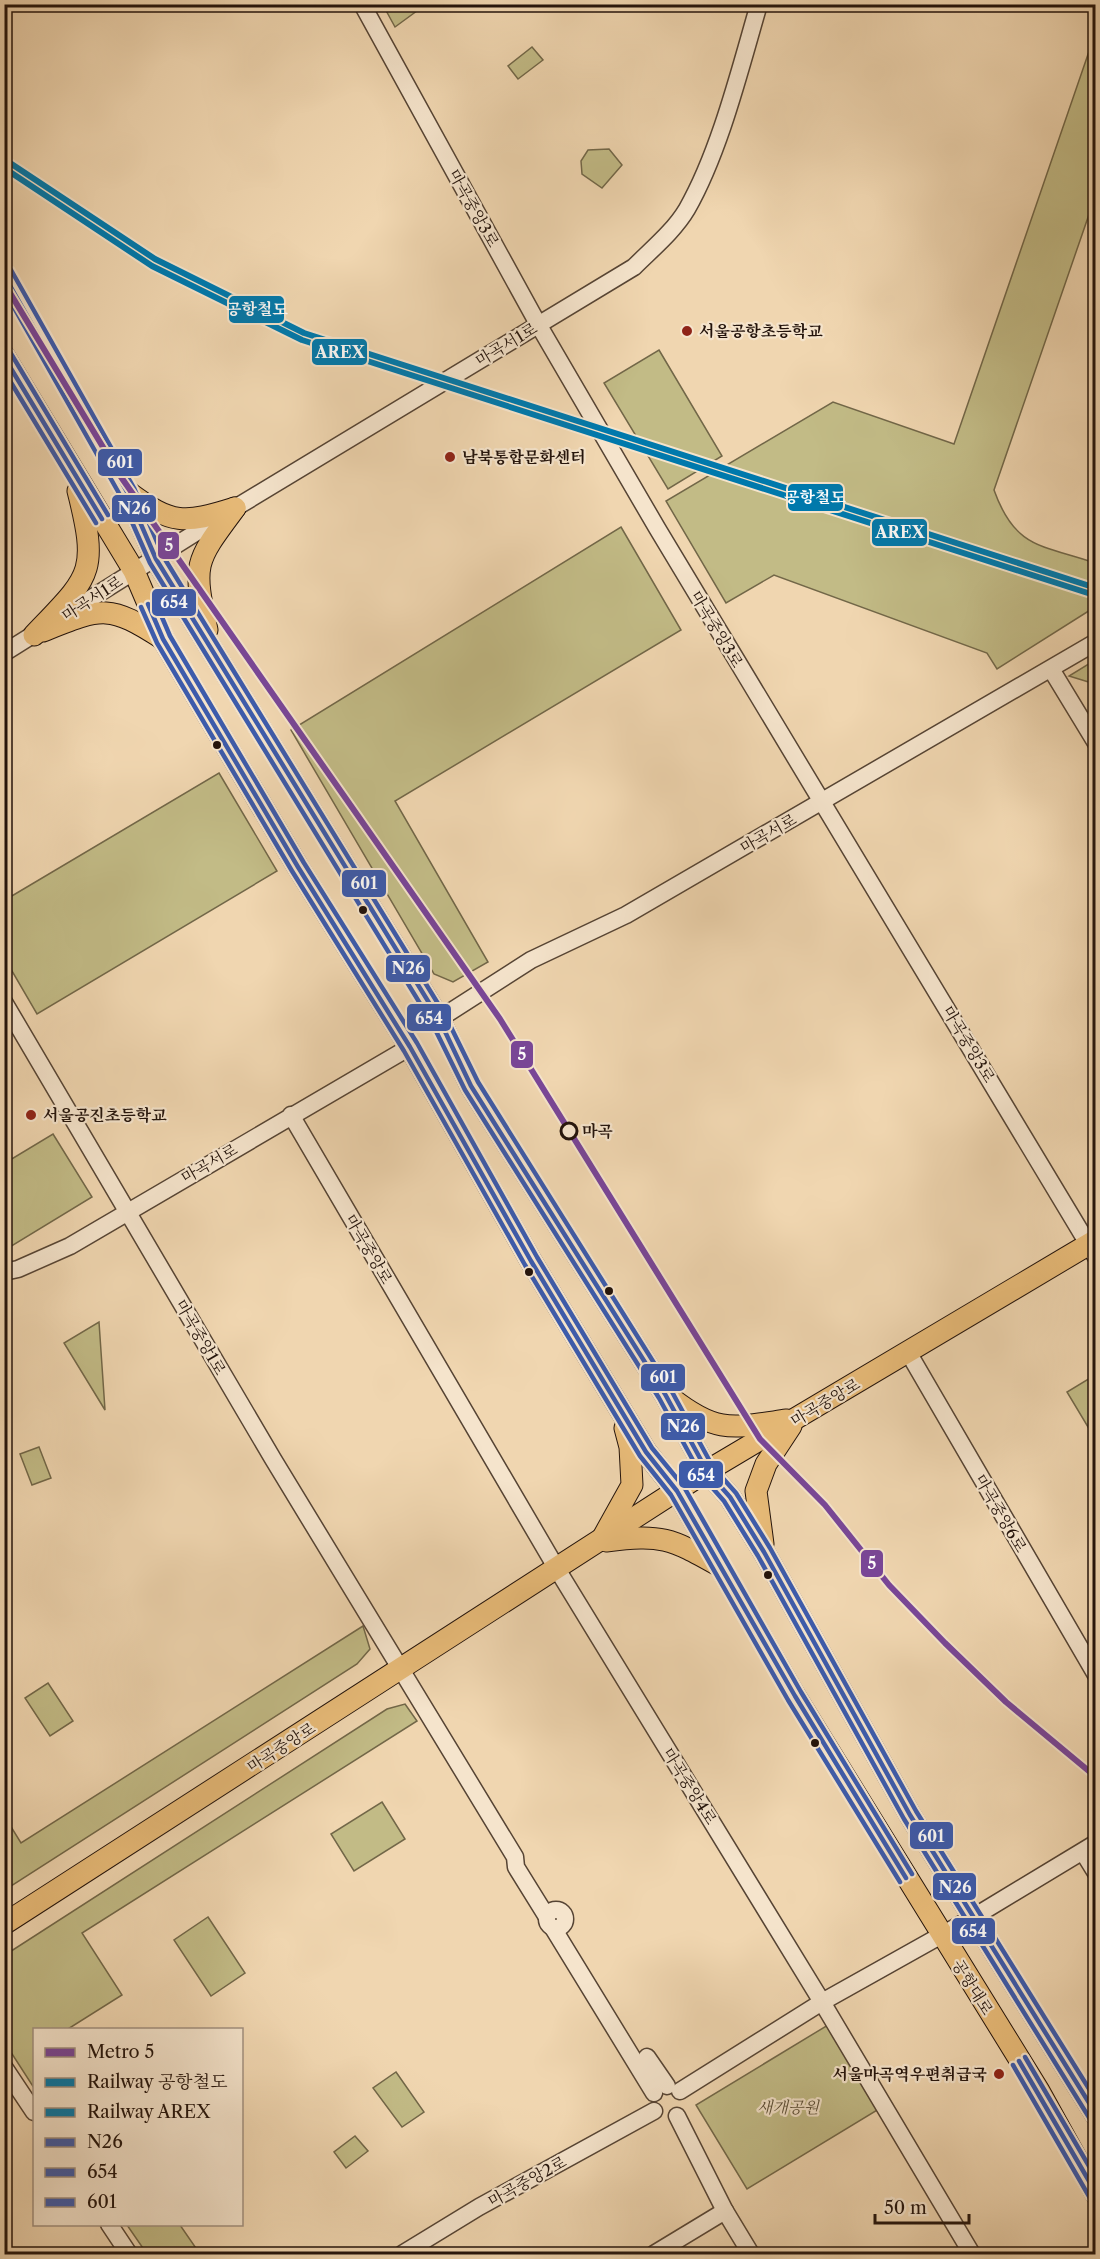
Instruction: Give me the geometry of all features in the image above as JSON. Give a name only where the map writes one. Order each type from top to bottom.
[{"type":"main road","points":[[4,274],[128,492],[156,559],[439,1019],[471,1086],[665,1394],[707,1472],[730,1497],[764,1552],[910,1815],[1095,2115]]},
{"type":"main road","name":"공항대로","points":[[4,356],[134,571],[163,639],[298,867],[410,1047],[531,1261],[651,1459],[677,1491],[719,1566],[940,1936],[1038,2091],[1095,2194]]},
{"type":"main road","points":[[34,635],[75,592],[88,565],[87,526],[74,473]]},
{"type":"main road","points":[[128,492],[153,511],[172,519],[204,518],[235,508]]},
{"type":"main road","points":[[210,645],[197,581],[199,567],[207,546],[235,508]]},
{"type":"main road","points":[[34,635],[90,612],[104,612],[138,622],[163,639]]},
{"type":"main road","name":"마곡중앙로","points":[[4,1924],[707,1472],[908,1352],[1093,1247]]},
{"type":"main road","points":[[665,1394],[704,1421],[717,1426],[748,1426],[796,1419]]},
{"type":"main road","points":[[600,1542],[632,1485],[630,1447],[620,1409]]},
{"type":"main road","points":[[764,1552],[756,1491],[766,1464],[796,1419]]},
{"type":"main road","points":[[600,1542],[645,1536],[668,1539],[719,1566]]},
{"type":"street","name":"마곡중앙3로","points":[[362,4],[538,324],[820,803],[936,988],[1093,1247]]},
{"type":"street","name":"마곡서1로","points":[[4,653],[235,508],[634,267],[670,232],[687,210],[720,129],[759,4]]},
{"type":"street","name":"마곡서로","points":[[439,1019],[531,960],[626,915],[1095,642]]},
{"type":"street","points":[[1051,669],[1095,743]]},
{"type":"street","name":"마곡중앙1로","points":[[4,1002],[400,1670]]},
{"type":"street","name":"마곡서로","points":[[4,1272],[18,1269],[70,1246],[410,1047]]},
{"type":"street","name":"마곡중앙로","points":[[291,1115],[557,1569]]},
{"type":"street","name":"마곡중앙6로","points":[[908,1352],[1095,1675]]},
{"type":"street","name":"마곡중앙4로","points":[[557,1569],[822,2002],[972,2254]]},
{"type":"street","points":[[400,1670],[512,1851],[525,1862],[555,1920],[667,2090],[685,2101],[684,2108],[677,2116],[667,2119],[654,2111],[651,2103],[667,2090],[972,1918],[1089,1847],[1095,1873]]},
{"type":"street","points":[[4,2067],[33,2110]]},
{"type":"street","name":"마곡중앙2로","points":[[405,2253],[479,2207],[654,2111]]},
{"type":"street","points":[[677,2116],[725,2211],[751,2254]]},
{"type":"street","points":[[654,2254],[725,2211]]},
{"type":"street","points":[[110,2226],[129,2254]]},
{"type":"green space","points":[[383,5],[425,5],[395,27]]},
{"type":"green space","points":[[1095,34],[1095,197],[994,490],[1011,524],[1032,542],[1095,563],[1095,607],[997,669],[987,653],[774,575],[726,603],[666,501],[833,402],[954,444]]},
{"type":"green space","points":[[532,47],[543,60],[518,79],[508,66]]},
{"type":"green space","points":[[609,149],[622,165],[602,188],[582,174],[581,161],[588,150]]},
{"type":"green space","points":[[659,350],[722,456],[668,489],[604,383]]},
{"type":"green space","points":[[621,527],[681,630],[395,801],[488,962],[453,982],[434,974],[291,730]]},
{"type":"green space","points":[[1095,660],[1095,684],[1069,676]]},
{"type":"green space","points":[[219,773],[277,871],[37,1014],[5,959],[5,900]]},
{"type":"green space","points":[[53,1134],[92,1197],[5,1250],[5,1163]]},
{"type":"green space","points":[[99,1322],[105,1410],[64,1343]]},
{"type":"green space","points":[[1095,1375],[1096,1436],[1094,1437],[1067,1392]]},
{"type":"green space","points":[[39,1447],[51,1478],[32,1485],[20,1454]]},
{"type":"green space","points":[[363,1626],[370,1649],[357,1664],[5,1890],[5,1817],[21,1843]]},
{"type":"green space","points":[[48,1683],[73,1721],[50,1736],[25,1698]]},
{"type":"green space","points":[[405,1704],[417,1721],[82,1933],[122,1995],[70,2028],[33,2028],[33,2086],[5,2043],[5,1955],[387,1709]]},
{"type":"green space","points":[[382,1802],[405,1839],[354,1871],[331,1834]]},
{"type":"green space","points":[[208,1917],[245,1973],[211,1996],[174,1940]]},
{"type":"green space","name":"새개공원","points":[[828,2025],[879,2109],[747,2189],[696,2105]]},
{"type":"green space","points":[[396,2072],[424,2112],[402,2127],[373,2088]]},
{"type":"green space","points":[[355,2136],[368,2151],[346,2168],[334,2152]]},
{"type":"green space","points":[[128,2226],[181,2226],[200,2254],[147,2254]]},
{"type":"metro line","name":"5","points":[[4,283],[121,477],[500,1019],[760,1439],[825,1505],[889,1585],[945,1643],[1006,1702],[1096,1777]]},
{"type":"rail line","name":"공항철도","points":[[4,159],[155,259],[304,333],[1096,588]]},
{"type":"rail line","name":"AREX","points":[[4,168],[152,266],[302,340],[1094,595]]},
{"type":"transit line","name":"601","points":[[11,270],[134,488],[163,556],[445,1015],[478,1082],[671,1390],[713,1467],[736,1493],[770,1548],[916,1811],[1096,2100]]},
{"type":"transit line","name":"N26","points":[[4,275],[127,492],[156,559],[439,1019],[471,1086],[665,1394],[707,1471],[730,1497],[764,1552],[910,1815],[1096,2114]]},
{"type":"transit line","name":"654","points":[[4,290],[120,495],[150,563],[432,1023],[465,1090],[659,1398],[701,1475],[724,1501],[758,1556],[904,1819],[1090,2119]]},
{"type":"transit line","name":"601","points":[[10,352],[108,515]]},
{"type":"transit line","name":"N26","points":[[4,357],[102,519]]},
{"type":"transit line","name":"654","points":[[4,371],[96,523]]},
{"type":"transit line","name":"601","points":[[155,601],[170,636],[304,863],[417,1043],[537,1257],[652,1448],[684,1487],[801,1692],[912,1874]]},
{"type":"transit line","name":"N26","points":[[148,604],[163,639],[298,867],[410,1047],[531,1261],[646,1452],[677,1491],[795,1696],[906,1878]]},
{"type":"transit line","name":"654","points":[[141,607],[157,643],[292,871],[404,1051],[525,1265],[640,1456],[671,1495],[788,1700],[900,1882]]},
{"type":"transit line","name":"601","points":[[1025,2057],[1096,2178]]},
{"type":"transit line","name":"N26","points":[[1019,2061],[1096,2193]]},
{"type":"transit line","name":"654","points":[[1013,2065],[1090,2198]]},
{"type":"place","name":"서울공항초등학교","points":[[687,331]]},
{"type":"place","name":"남북통합문화센터","points":[[450,457]]},
{"type":"place","name":"서울공진초등학교","points":[[31,1115]]},
{"type":"place","name":"마곡","points":[[569,1131]]},
{"type":"place","name":"서울마곡역우편취급국","points":[[999,2074]]}]
